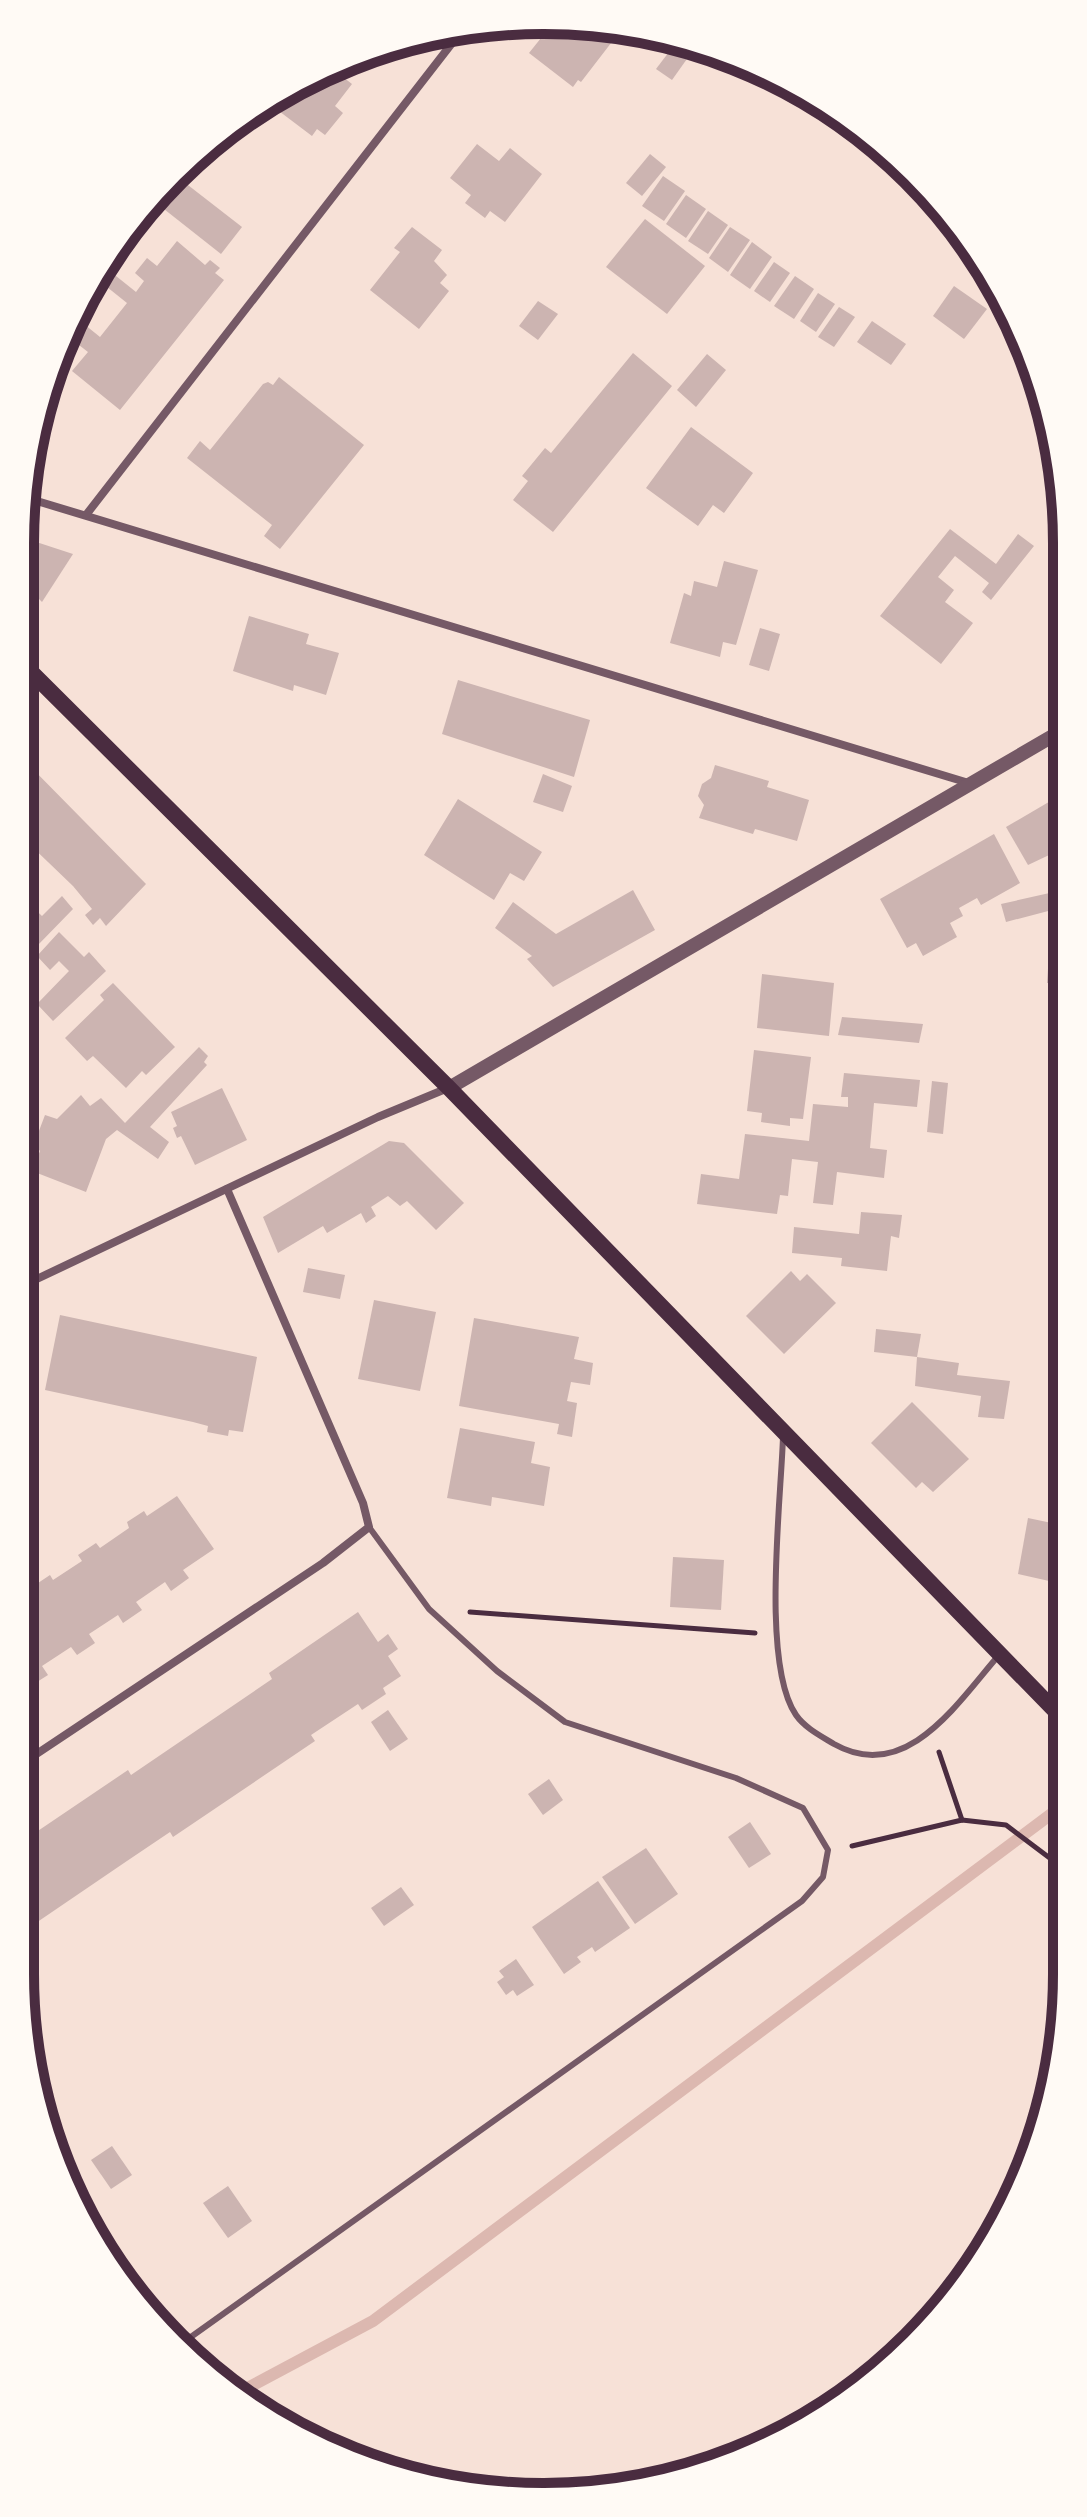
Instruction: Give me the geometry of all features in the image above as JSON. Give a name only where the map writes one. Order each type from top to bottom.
[{"type":"main road","points":[[34,675],[449,1088],[1053,1709]]},
{"type":"street","points":[[86,515],[453,42]]},
{"type":"street","points":[[36,501],[972,784]]},
{"type":"street","points":[[34,1280],[449,1088],[1053,736]]},
{"type":"street","points":[[34,1756],[323,1563],[369,1527],[363,1503],[227,1189]]},
{"type":"lane","points":[[783,1434],[776,1635],[785,1689],[795,1715],[814,1732],[843,1749],[874,1756],[905,1749],[932,1732],[1000,1654]]},
{"type":"lane","points":[[188,2339],[802,1901],[823,1877],[828,1850],[803,1808],[736,1778],[565,1722],[497,1671],[429,1609],[369,1527]]},
{"type":"path","points":[[429,1609],[776,1635]]},
{"type":"path","points":[[932,1732],[962,1820]]},
{"type":"path","points":[[828,1850],[962,1820],[1006,1825],[1053,1860]]},
{"type":"building","points":[[544,34],[614,39],[581,82],[578,80],[573,87],[529,53]]},
{"type":"building","points":[[670,50],[689,55],[672,80],[656,69]]},
{"type":"building","points":[[342,76],[352,84],[335,106],[343,113],[325,135],[317,129],[312,136],[277,109]]},
{"type":"building","points":[[477,144],[499,161],[510,148],[542,174],[505,222],[490,211],[485,218],[465,203],[471,195],[450,178]]},
{"type":"building","points":[[650,154],[666,167],[642,196],[626,183]]},
{"type":"building","points":[[663,176],[685,191],[664,221],[642,206]]},
{"type":"building","points":[[184,182],[242,227],[221,254],[161,207]]},
{"type":"building","points":[[686,195],[706,209],[686,238],[666,224]]},
{"type":"building","points":[[708,211],[728,225],[708,254],[688,241]]},
{"type":"building","points":[[645,219],[705,266],[667,314],[606,267]]},
{"type":"building","points":[[412,227],[442,250],[434,261],[447,275],[440,283],[449,291],[419,329],[370,290],[400,252],[394,248]]},
{"type":"building","points":[[730,227],[750,240],[728,272],[709,258]]},
{"type":"building","points":[[177,241],[205,265],[210,260],[220,268],[215,273],[224,280],[120,410],[72,371],[88,352],[76,343],[84,324],[100,337],[127,303],[104,285],[112,273],[136,292],[144,281],[135,273],[147,258],[157,266]]},
{"type":"building","points":[[752,242],[772,257],[750,289],[730,275]]},
{"type":"building","points":[[774,262],[790,273],[770,302],[754,291]]},
{"type":"building","points":[[795,276],[814,289],[794,319],[774,306]]},
{"type":"building","points":[[954,286],[987,309],[964,339],[933,316]]},
{"type":"building","points":[[818,293],[835,304],[816,332],[800,321]]},
{"type":"building","points":[[538,301],[558,314],[538,340],[519,326]]},
{"type":"building","points":[[839,307],[855,317],[834,347],[818,337]]},
{"type":"building","points":[[872,321],[906,344],[891,365],[857,342]]},
{"type":"building","points":[[633,353],[672,386],[553,532],[513,500],[528,481],[522,476],[545,448],[551,453]]},
{"type":"building","points":[[707,354],[726,370],[696,407],[677,390]]},
{"type":"building","points":[[279,377],[364,445],[280,549],[264,536],[272,525],[187,458],[200,441],[210,450],[263,384],[268,382],[273,385]]},
{"type":"building","points":[[691,427],[753,473],[724,513],[713,505],[698,526],[646,488]]},
{"type":"building","points":[[950,529],[996,564],[1018,534],[1034,546],[991,600],[982,592],[989,583],[955,556],[938,577],[954,590],[945,602],[973,623],[941,664],[880,616]]},
{"type":"building","points":[[34,541],[73,554],[42,602],[34,594]]},
{"type":"building","points":[[724,561],[758,570],[736,645],[723,642],[720,657],[670,643],[684,593],[691,596],[694,581],[717,587]]},
{"type":"building","points":[[249,616],[309,634],[306,644],[339,653],[326,695],[294,685],[293,691],[233,671]]},
{"type":"building","points":[[760,628],[780,634],[769,671],[749,665]]},
{"type":"building","points":[[458,680],[590,720],[574,777],[442,734]]},
{"type":"building","points":[[715,765],[769,781],[767,787],[809,800],[797,841],[755,829],[753,834],[699,818],[704,805],[698,796],[702,784],[711,778]]},
{"type":"building","points":[[34,770],[146,884],[106,926],[100,918],[93,925],[85,915],[92,909],[34,849]]},
{"type":"building","points":[[543,774],[572,786],[563,812],[533,802]]},
{"type":"building","points":[[458,799],[542,852],[524,881],[510,873],[494,900],[424,855]]},
{"type":"building","points":[[1053,800],[1053,853],[1028,865],[1006,827]]},
{"type":"building","points":[[994,834],[1020,883],[981,905],[977,898],[959,908],[963,916],[950,923],[957,937],[923,956],[916,943],[907,948],[880,899]]},
{"type":"building","points":[[633,890],[655,930],[553,987],[527,959],[532,956],[495,928],[513,902],[556,934]]},
{"type":"building","points":[[1053,892],[1053,983],[1047,983],[1052,910],[1006,922],[1001,904]]},
{"type":"building","points":[[62,896],[73,909],[37,946],[34,944],[34,908],[42,916]]},
{"type":"building","points":[[59,932],[84,957],[89,952],[106,971],[53,1021],[37,1004],[69,971],[59,961],[50,970],[37,956]]},
{"type":"building","points":[[762,974],[834,983],[829,1036],[757,1028]]},
{"type":"building","points":[[113,983],[175,1047],[146,1075],[142,1071],[126,1088],[93,1056],[87,1061],[65,1038],[104,1000],[100,995]]},
{"type":"building","points":[[842,1017],[923,1024],[919,1043],[838,1035]]},
{"type":"building","points":[[199,1047],[208,1056],[204,1062],[207,1065],[150,1127],[169,1142],[158,1159],[117,1130],[106,1139],[86,1192],[34,1172],[40,1151],[34,1144],[45,1115],[57,1119],[81,1095],[90,1106],[101,1098],[125,1123]]},
{"type":"building","points":[[754,1050],[811,1057],[803,1119],[790,1118],[790,1126],[761,1122],[762,1113],[747,1111]]},
{"type":"building","points":[[844,1073],[920,1080],[917,1107],[874,1103],[870,1148],[887,1150],[884,1178],[837,1172],[833,1205],[813,1203],[818,1162],[792,1159],[788,1196],[780,1195],[777,1214],[697,1204],[701,1174],[739,1179],[745,1134],[809,1141],[813,1104],[848,1107],[848,1097],[841,1097]]},
{"type":"building","points":[[932,1081],[948,1083],[943,1134],[927,1132]]},
{"type":"building","points":[[222,1088],[247,1140],[195,1165],[181,1136],[177,1138],[173,1128],[177,1126],[171,1112]]},
{"type":"building","points":[[389,1141],[404,1143],[464,1203],[436,1230],[407,1201],[400,1206],[388,1196],[371,1207],[376,1216],[366,1223],[361,1213],[327,1233],[323,1226],[278,1253],[263,1217]]},
{"type":"building","points":[[861,1212],[902,1215],[899,1238],[891,1236],[887,1271],[841,1266],[842,1258],[792,1253],[794,1227],[859,1234]]},
{"type":"building","points":[[308,1268],[345,1275],[340,1299],[303,1292]]},
{"type":"building","points":[[791,1271],[800,1281],[807,1274],[836,1303],[784,1354],[746,1316]]},
{"type":"building","points":[[374,1300],[436,1312],[420,1391],[358,1379]]},
{"type":"building","points":[[60,1315],[257,1357],[243,1432],[229,1430],[228,1436],[207,1432],[208,1426],[193,1422],[45,1390]]},
{"type":"building","points":[[474,1318],[579,1337],[574,1359],[593,1363],[590,1385],[571,1382],[567,1401],[577,1403],[572,1437],[557,1434],[559,1424],[459,1406]]},
{"type":"building","points":[[876,1329],[921,1334],[917,1357],[874,1352]]},
{"type":"building","points":[[917,1357],[959,1363],[957,1375],[1010,1381],[1004,1419],[978,1417],[981,1396],[915,1386]]},
{"type":"building","points":[[912,1402],[969,1459],[933,1492],[922,1482],[916,1488],[871,1443]]},
{"type":"building","points":[[460,1428],[535,1442],[531,1463],[550,1467],[544,1506],[492,1497],[491,1506],[447,1498]]},
{"type":"building","points":[[177,1496],[214,1549],[183,1570],[189,1578],[171,1591],[165,1582],[136,1602],[142,1610],[123,1623],[118,1615],[89,1634],[95,1643],[77,1655],[71,1647],[42,1666],[48,1675],[34,1684],[34,1586],[50,1575],[53,1580],[82,1561],[78,1555],[96,1543],[100,1548],[129,1528],[127,1522],[144,1511],[147,1516]]},
{"type":"building","points":[[1028,1518],[1053,1523],[1053,1582],[1018,1574]]},
{"type":"building","points":[[673,1557],[724,1560],[721,1610],[670,1607]]},
{"type":"building","points":[[358,1612],[378,1642],[388,1634],[398,1649],[388,1656],[401,1676],[383,1688],[386,1694],[362,1710],[358,1704],[311,1735],[315,1741],[173,1837],[170,1832],[34,1924],[34,1834],[128,1770],[131,1775],[272,1679],[269,1673]]},
{"type":"building","points":[[388,1710],[408,1739],[390,1751],[371,1722]]},
{"type":"building","points":[[549,1779],[563,1800],[543,1815],[528,1794]]},
{"type":"building","points":[[750,1822],[771,1854],[749,1868],[728,1837]]},
{"type":"building","points":[[646,1848],[678,1894],[635,1924],[602,1877]]},
{"type":"building","points":[[598,1881],[630,1928],[595,1952],[592,1947],[577,1957],[581,1962],[564,1974],[532,1927]]},
{"type":"building","points":[[401,1887],[414,1905],[384,1926],[371,1908]]},
{"type":"building","points":[[516,1959],[534,1985],[517,1996],[513,1990],[506,1995],[497,1982],[504,1977],[499,1971]]},
{"type":"building","points":[[112,2146],[132,2175],[111,2189],[91,2160]]},
{"type":"building","points":[[228,2186],[252,2221],[228,2238],[203,2203]]},
{"type":"waterway","points":[[247,2388],[373,2321],[1053,1813]]}]
